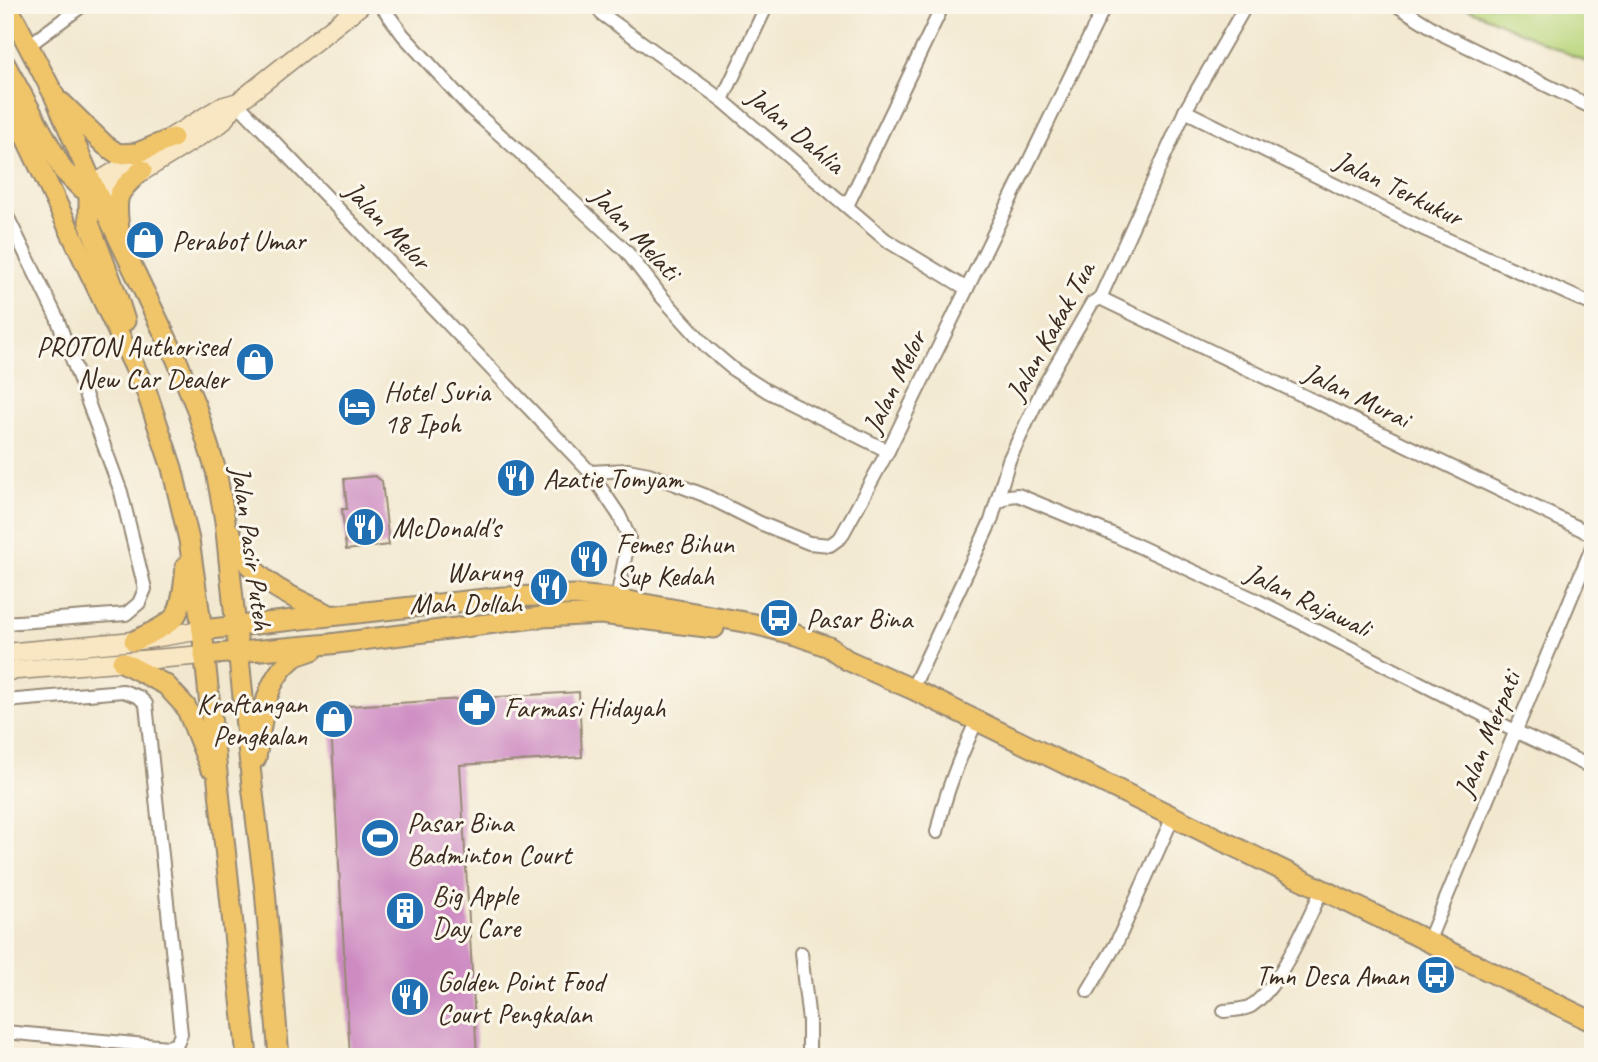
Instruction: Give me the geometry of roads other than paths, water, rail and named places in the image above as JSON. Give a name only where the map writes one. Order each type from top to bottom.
[{"type":"main road","name":"Jalan Pasir Puteh","points":[[8,5],[54,94],[94,192],[176,358],[196,407],[216,471],[225,521],[265,890],[279,1057]]},
{"type":"main road","points":[[5,64],[63,170],[80,187],[94,192],[89,223],[117,296],[172,468],[189,540],[202,629],[247,1057]]},
{"type":"main road","points":[[5,94],[147,393]]},
{"type":"main road","points":[[54,94],[105,145],[118,154],[137,153],[173,138]]},
{"type":"main road","points":[[121,246],[116,202],[119,192],[142,170]]},
{"type":"main road","points":[[225,521],[240,552],[258,574],[284,593],[330,615]]},
{"type":"main road","points":[[134,641],[157,630],[176,615],[185,584],[189,540]]},
{"type":"main road","points":[[202,629],[543,595],[617,598],[750,622],[829,647],[847,660],[977,720],[1593,1022]]},
{"type":"main road","points":[[204,655],[330,644],[542,617],[601,614],[749,633],[847,660]]},
{"type":"main road","points":[[252,785],[272,681],[293,657],[330,644]]},
{"type":"main road","points":[[122,662],[166,685],[186,707],[218,787]]},
{"type":"street","points":[[28,46],[83,5]]},
{"type":"street","points":[[94,192],[142,170],[221,122],[237,103],[361,5]]},
{"type":"street","name":"Jalan Melati","points":[[381,5],[403,35],[470,108],[626,251],[661,296],[707,347],[734,370],[767,391],[888,451]]},
{"type":"street","name":"Jalan Dahlia","points":[[597,5],[602,14],[722,100],[886,240],[967,289]]},
{"type":"street","points":[[722,100],[767,5]]},
{"type":"street","points":[[847,206],[943,5]]},
{"type":"street","name":"Jalan Melor","points":[[590,472],[628,470],[649,474],[704,495],[760,523],[809,543],[830,545],[841,537],[888,451],[1105,5]]},
{"type":"street","name":"Jalan Kakak Tua","points":[[912,689],[991,521],[1009,460],[1045,384],[1093,303],[1100,298],[1185,111],[1246,5]]},
{"type":"street","points":[[1396,5],[1444,35],[1593,108]]},
{"type":"street","points":[[94,192],[222,107],[237,103]]},
{"type":"street","name":"Jalan Melor","points":[[237,103],[590,472],[619,515],[629,537],[617,598]]},
{"type":"street","name":"Jalan Terkukur","points":[[1185,111],[1426,230],[1593,305]]},
{"type":"street","points":[[5,212],[57,318],[121,492],[145,589],[139,603],[126,614],[5,623]]},
{"type":"street","name":"Jalan Murai","points":[[1100,298],[1593,536]]},
{"type":"street","name":"Jalan Rajawali","points":[[997,503],[1009,496],[1018,495],[1112,534],[1258,601],[1593,768]]},
{"type":"street","name":"Jalan Merpati","points":[[1428,942],[1593,545]]},
{"type":"street","points":[[5,653],[134,641],[202,629]]},
{"type":"street","points":[[5,671],[204,655]]},
{"type":"street","points":[[5,701],[123,691],[139,697],[146,704],[180,1039],[177,1044],[168,1047],[5,1032]]},
{"type":"street","points":[[937,832],[942,806],[960,756],[977,720]]},
{"type":"street","points":[[1088,991],[1116,944],[1173,817]]},
{"type":"street","points":[[1224,1011],[1249,1007],[1264,994],[1289,957],[1322,890]]},
{"type":"street","points":[[801,953],[809,1021],[809,1057]]},
{"type":"place","name":"Perabot Umar","points":[[145,240]]},
{"type":"place","name":"PROTON Authorised New Car Dealer","points":[[255,362]]},
{"type":"place","name":"Hotel Suria 18 Ipoh","points":[[357,407]]},
{"type":"place","name":"Azatie Tomyam","points":[[516,478]]},
{"type":"place","name":"McDonald's","points":[[365,527]]},
{"type":"place","name":"Femes Bihun Sup Kedah","points":[[589,559]]},
{"type":"place","name":"Warung Mah Dollah","points":[[549,587]]},
{"type":"place","name":"Pasar Bina","points":[[779,618]]},
{"type":"place","name":"Farmasi Hidayah","points":[[477,707]]},
{"type":"place","name":"Kraftangan Pengkalan","points":[[334,719]]},
{"type":"place","name":"Pasar Bina Badminton Court","points":[[380,838]]},
{"type":"place","name":"Big Apple Day Care","points":[[405,911]]},
{"type":"place","name":"Tmn Desa Aman","points":[[1436,975]]},
{"type":"place","name":"Golden Point Food Court Pengkalan","points":[[410,997]]}]
